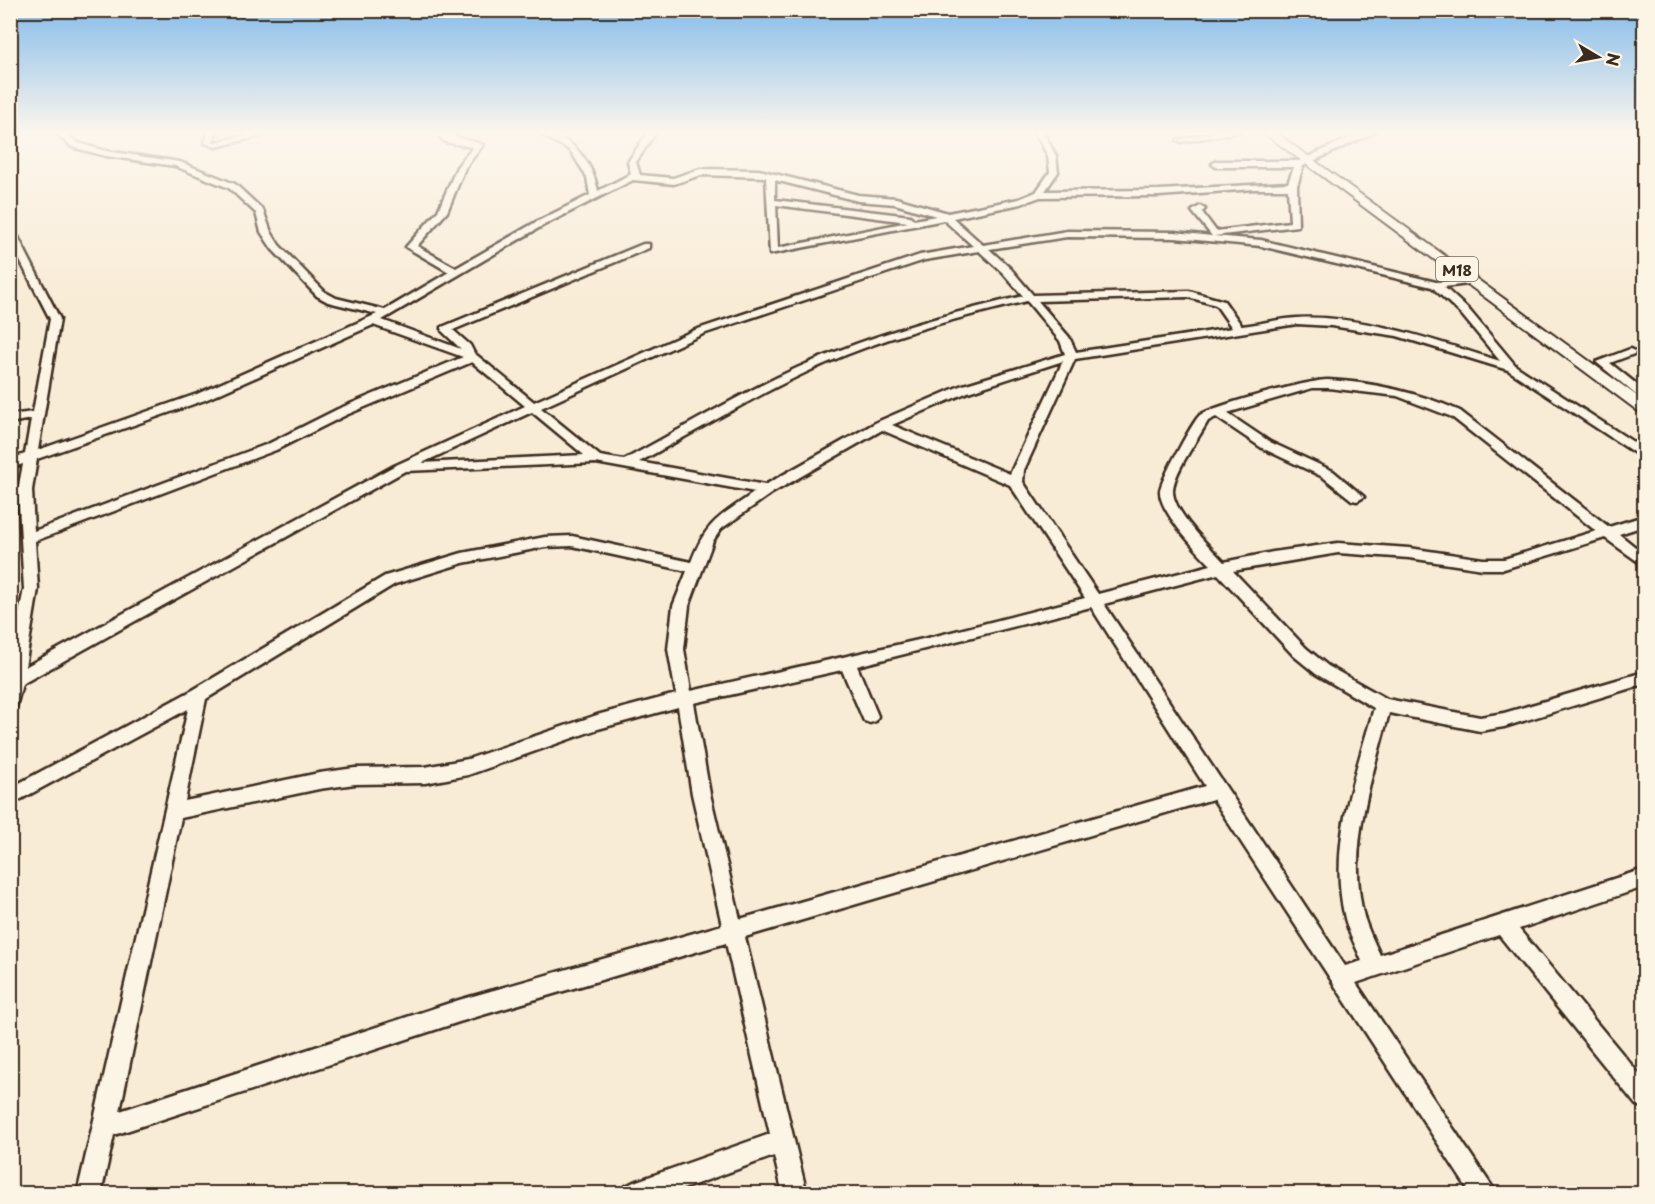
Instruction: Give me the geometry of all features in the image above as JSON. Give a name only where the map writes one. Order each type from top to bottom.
[{"type":"main road","name":"M18","points":[[1340,188],[1473,281],[1644,408]]},
{"type":"street","points":[[234,188],[260,212],[264,227],[275,247],[321,294],[332,300],[385,313]]},
{"type":"street","points":[[452,188],[442,212],[411,247],[458,273]]},
{"type":"street","points":[[593,188],[595,197]]},
{"type":"street","points":[[10,464],[201,397],[373,321],[539,224],[611,188]]},
{"type":"street","points":[[771,188],[773,252],[944,215],[997,207],[1039,194],[1159,193],[1224,188]]},
{"type":"street","points":[[819,188],[858,198],[896,201],[944,215],[982,246],[1065,339],[1070,347],[1071,356],[1017,470],[1016,482],[1019,490],[1094,600],[1485,1194]]},
{"type":"street","points":[[1039,194],[1043,188]]},
{"type":"street","points":[[1212,235],[1295,224],[1291,188]]},
{"type":"street","points":[[772,202],[919,221]]},
{"type":"street","points":[[1200,209],[1197,211],[1212,235]]},
{"type":"street","points":[[10,231],[32,270],[44,302],[54,314],[40,414],[25,496],[30,538],[31,597],[10,702]]},
{"type":"street","points":[[16,680],[399,469],[532,407],[728,321],[933,254],[1079,232],[1212,235],[1286,248],[1436,285],[1473,281]]},
{"type":"street","points":[[596,459],[472,356],[466,347],[446,329],[646,246]]},
{"type":"street","points":[[1436,285],[1466,313],[1512,368]]},
{"type":"street","points":[[626,464],[786,379],[839,354],[950,316],[1028,298],[1189,294],[1220,303],[1238,329]]},
{"type":"street","points":[[373,321],[472,356]]},
{"type":"street","points":[[795,1194],[701,794],[676,649],[681,606],[706,540],[716,526],[767,490],[881,425],[964,389],[1049,360],[1297,321],[1345,324],[1398,333],[1512,368],[1644,455]]},
{"type":"street","points":[[1630,352],[1602,362],[1644,395]]},
{"type":"street","points":[[30,538],[272,447],[342,412],[472,356]]},
{"type":"street","points":[[1644,561],[1456,414],[1398,393],[1328,384],[1311,386],[1217,412],[1203,419],[1169,479],[1166,493],[1184,528],[1300,652],[1322,670],[1383,705],[1480,724],[1504,720],[1644,678]]},
{"type":"street","points":[[1217,412],[1266,445],[1328,474],[1357,497]]},
{"type":"street","points":[[10,418],[40,414]]},
{"type":"street","points":[[881,425],[1016,482]]},
{"type":"street","points":[[399,469],[596,459],[767,490]]},
{"type":"street","points":[[173,812],[319,781],[355,776],[425,775],[468,767],[597,722],[686,699],[932,643],[1221,568],[1338,548],[1409,553],[1483,564],[1504,564],[1644,522]]},
{"type":"street","points":[[10,797],[199,695],[390,580],[462,558],[546,542],[572,541],[694,568]]},
{"type":"street","points":[[847,662],[870,717]]},
{"type":"street","points":[[89,1194],[153,918],[173,812],[199,695]]},
{"type":"street","points":[[1374,967],[1354,915],[1348,870],[1350,839],[1383,705]]},
{"type":"street","points":[[105,1127],[459,1011],[1217,790]]},
{"type":"street","points":[[1341,978],[1644,878]]},
{"type":"street","points":[[1503,925],[1644,1097]]},
{"type":"street","points":[[634,1194],[783,1142]]}]
